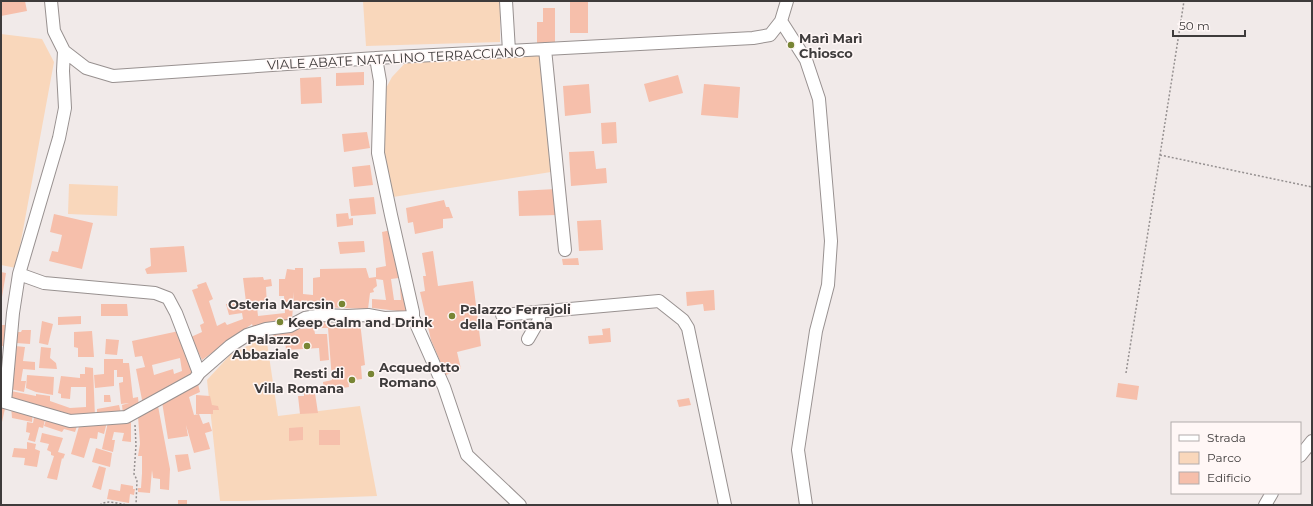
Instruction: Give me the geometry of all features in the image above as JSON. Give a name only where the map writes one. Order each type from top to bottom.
[{"type":"street","name":"VIALE ABATE NATALINO TERRACCIANO","points":[[50,1],[54,31],[64,51],[86,68],[113,76],[376,58],[753,38],[770,35],[781,21]]},
{"type":"street","points":[[506,1],[508,51]]},
{"type":"street","points":[[787,1],[781,21],[806,60],[819,99],[832,241],[828,285],[816,331],[798,450],[806,505]]},
{"type":"street","points":[[545,49],[565,250]]},
{"type":"street","points":[[64,51],[63,71],[65,108],[59,138],[6,317],[3,401],[70,421],[126,417],[195,379],[199,373],[230,346],[248,335],[266,329],[290,326],[305,318],[322,315],[347,316],[368,314],[384,318],[413,317]]},
{"type":"street","points":[[376,58],[380,81],[378,153],[413,317],[444,386],[467,455],[520,505]]},
{"type":"street","points":[[19,274],[44,284],[155,293],[168,298],[176,314],[199,373]]},
{"type":"street","points":[[502,315],[659,301],[683,320],[688,328],[725,505]]},
{"type":"street","points":[[528,338],[539,320],[539,312]]},
{"type":"street","points":[[1301,455],[1312,441]]},
{"type":"street","points":[[1265,505],[1271,494]]},
{"type":"path","points":[[1126,373],[1184,1]]},
{"type":"path","points":[[1160,155],[1312,188]]},
{"type":"path","points":[[134,413],[136,437],[134,474],[137,480],[136,505]]},
{"type":"path","points":[[100,505],[108,502],[128,505]]},
{"type":"green space","points":[[363,1],[500,1],[500,42],[366,46]]},
{"type":"green space","points":[[1,34],[42,39],[54,62],[16,268],[1,265]]},
{"type":"green space","points":[[541,55],[551,172],[393,197],[382,153],[385,90],[392,77],[407,61]]},
{"type":"green space","points":[[69,184],[118,186],[117,216],[68,214]]},
{"type":"green space","points":[[266,336],[278,416],[360,406],[377,496],[220,501],[207,380],[230,355]]},
{"type":"building","points":[[1,1],[25,1],[27,11],[1,16]]},
{"type":"building","points":[[570,1],[588,1],[588,33],[570,33]]},
{"type":"building","points":[[543,8],[555,8],[555,43],[537,43],[537,22],[543,22]]},
{"type":"building","points":[[364,72],[364,85],[336,86],[336,73]]},
{"type":"building","points":[[678,75],[683,93],[649,102],[644,84]]},
{"type":"building","points":[[321,77],[322,103],[301,104],[300,78]]},
{"type":"building","points":[[589,84],[591,113],[565,116],[563,86]]},
{"type":"building","points":[[704,84],[740,87],[738,118],[701,115]]},
{"type":"building","points":[[616,122],[617,143],[602,144],[601,123]]},
{"type":"building","points":[[367,132],[370,148],[344,152],[342,134]]},
{"type":"building","points":[[594,151],[596,169],[606,168],[607,183],[571,186],[569,152]]},
{"type":"building","points":[[370,165],[373,185],[354,187],[352,167]]},
{"type":"building","points":[[556,189],[557,215],[519,216],[518,191]]},
{"type":"building","points":[[374,197],[376,214],[351,216],[349,199]]},
{"type":"building","points":[[444,200],[446,207],[449,207],[453,218],[443,219],[443,228],[415,234],[413,222],[408,223],[406,208]]},
{"type":"building","points":[[348,213],[349,219],[353,218],[353,225],[337,227],[336,214]]},
{"type":"building","points":[[54,214],[93,223],[82,269],[49,261],[52,251],[58,252],[62,235],[50,232]]},
{"type":"building","points":[[601,220],[603,250],[579,251],[577,221]]},
{"type":"building","points":[[391,230],[406,277],[391,279],[394,300],[401,300],[400,288],[406,289],[410,307],[407,312],[372,308],[372,299],[386,300],[383,280],[376,279],[377,286],[373,289],[374,292],[370,293],[368,309],[294,306],[294,292],[292,320],[253,327],[252,324],[202,360],[191,337],[202,332],[200,325],[204,323],[192,290],[198,288],[197,285],[206,282],[213,299],[209,301],[217,326],[225,322],[227,325],[243,319],[242,313],[229,315],[226,304],[246,302],[243,278],[263,277],[264,280],[271,279],[272,286],[266,287],[267,306],[257,307],[258,316],[285,313],[284,296],[279,296],[279,279],[285,279],[287,269],[295,270],[295,268],[303,268],[303,294],[313,295],[313,278],[320,277],[320,269],[366,268],[369,278],[376,277],[376,268],[386,266],[382,232]]},
{"type":"building","points":[[364,241],[365,252],[340,254],[338,242]]},
{"type":"building","points":[[184,246],[187,272],[147,274],[145,269],[151,266],[150,248]]},
{"type":"building","name":"Palazzo Ferrajoli della Fontana","points":[[433,251],[438,286],[473,281],[481,346],[457,352],[461,369],[446,375],[431,340],[420,292],[425,291],[423,276],[426,276],[422,253]]},
{"type":"building","points":[[578,258],[579,265],[563,265],[562,259]]},
{"type":"building","points":[[1,272],[6,273],[2,297],[1,297]]},
{"type":"building","points":[[714,290],[715,310],[704,311],[703,304],[687,306],[686,292]]},
{"type":"building","points":[[101,304],[127,304],[128,316],[101,316]]},
{"type":"building","points":[[81,316],[81,324],[58,325],[58,317]]},
{"type":"building","points":[[324,320],[325,324],[360,322],[365,365],[361,366],[362,379],[355,380],[355,378],[348,378],[349,387],[324,391],[323,382],[332,380],[328,328],[316,328],[315,321]]},
{"type":"building","points":[[42,321],[53,324],[48,345],[39,343]]},
{"type":"building","points":[[1,325],[8,325],[7,346],[1,346]]},
{"type":"building","name":"Palazzo Abbaziale","points":[[314,328],[315,334],[327,334],[329,360],[320,361],[319,348],[286,350],[285,339],[273,340],[273,331]]},
{"type":"building","points":[[610,328],[611,342],[589,344],[588,336],[603,335],[602,329]]},
{"type":"building","points":[[22,330],[31,330],[30,344],[16,343],[17,332],[21,332]]},
{"type":"building","points":[[92,331],[94,357],[78,357],[78,348],[74,347],[74,332]]},
{"type":"building","points":[[179,331],[189,355],[192,377],[143,405],[136,369],[145,367],[142,356],[135,357],[132,341]],"holes":[[[180,358],[182,371],[174,374],[173,369],[154,375],[152,365]]]},
{"type":"building","points":[[106,339],[119,340],[117,355],[105,354]]},
{"type":"building","points":[[15,346],[25,347],[23,361],[35,362],[35,370],[23,369],[21,381],[26,381],[24,392],[10,389]]},
{"type":"building","points":[[41,347],[51,348],[50,358],[56,363],[57,369],[39,368]]},
{"type":"building","points":[[104,359],[123,359],[123,363],[129,363],[133,398],[138,397],[139,407],[123,414],[122,405],[129,403],[121,404],[119,383],[123,382],[123,377],[117,377],[117,370],[114,370],[114,386],[95,388],[94,375],[104,374]]},
{"type":"building","points":[[1,360],[7,360],[5,377],[1,377]]},
{"type":"building","points":[[85,367],[93,368],[95,417],[69,416],[9,398],[11,391],[36,396],[36,394],[50,396],[50,401],[70,408],[86,407],[86,387],[71,387],[70,399],[61,398],[61,394],[58,393],[61,376],[80,378],[80,374],[85,374]]},
{"type":"building","points":[[27,375],[54,377],[53,395],[36,392],[26,388]]},
{"type":"building","points":[[1118,383],[1139,386],[1137,400],[1116,397]]},
{"type":"building","points":[[198,384],[200,392],[189,397],[194,415],[199,414],[203,424],[209,422],[212,431],[205,433],[210,449],[194,453],[186,425],[188,436],[168,439],[162,402]]},
{"type":"building","points":[[304,393],[315,393],[318,413],[300,414],[298,396],[304,396]]},
{"type":"building","points":[[104,395],[110,395],[111,402],[104,402]]},
{"type":"building","points":[[196,395],[210,396],[212,405],[218,406],[219,410],[213,410],[213,414],[196,414]]},
{"type":"building","points":[[689,398],[691,405],[679,407],[677,400]]},
{"type":"building","points":[[1,403],[6,404],[2,422],[1,422]]},
{"type":"building","points":[[119,405],[121,413],[97,418],[97,409]]},
{"type":"building","points":[[11,406],[33,410],[32,422],[12,418]]},
{"type":"building","points":[[158,406],[170,469],[169,490],[160,489],[160,479],[153,478],[152,470],[150,493],[138,492],[138,488],[141,488],[142,456],[138,456],[140,444],[138,416]]},
{"type":"building","points":[[35,412],[46,416],[43,428],[39,427],[35,442],[28,440],[30,433],[26,432],[27,422],[33,423]]},
{"type":"building","points":[[47,417],[78,423],[75,432],[64,429],[62,432],[44,426]]},
{"type":"building","points":[[131,420],[131,442],[122,441],[124,433],[114,432],[112,440],[115,440],[113,452],[102,449],[108,422]]},
{"type":"building","points":[[98,422],[107,422],[104,434],[98,432],[97,439],[90,438],[84,458],[71,454],[80,423],[98,426]]},
{"type":"building","points":[[303,427],[303,440],[289,441],[289,428]]},
{"type":"building","points":[[319,430],[340,430],[340,445],[319,445]]},
{"type":"building","points":[[42,433],[63,438],[58,452],[65,454],[63,459],[62,458],[57,480],[47,478],[54,456],[47,450],[49,444],[40,442]]},
{"type":"building","points":[[27,442],[36,444],[35,449],[40,451],[37,467],[24,465],[25,458],[12,457],[14,448],[27,449]]},
{"type":"building","points":[[96,448],[112,453],[110,467],[92,462]]},
{"type":"building","points":[[188,454],[191,469],[178,472],[175,455]]},
{"type":"building","points":[[99,466],[106,468],[101,490],[92,487]]},
{"type":"building","points":[[121,484],[133,486],[133,489],[135,489],[134,495],[130,494],[129,503],[107,499],[109,489],[120,491]]},
{"type":"building","points":[[178,500],[187,500],[187,505],[178,505]]},
{"type":"place","name":"Marì Marì Chiosco","points":[[791,45]]},
{"type":"place","name":"Osteria Marcsin","points":[[342,304]]},
{"type":"place","name":"Palazzo Ferrajoli della Fontana","points":[[452,316]]},
{"type":"place","name":"Keep Calm and Drink","points":[[280,322]]},
{"type":"place","name":"Palazzo Abbaziale","points":[[307,346]]},
{"type":"place","name":"Acquedotto Romano","points":[[371,374]]},
{"type":"place","name":"Resti di Villa Romana","points":[[352,380]]}]
